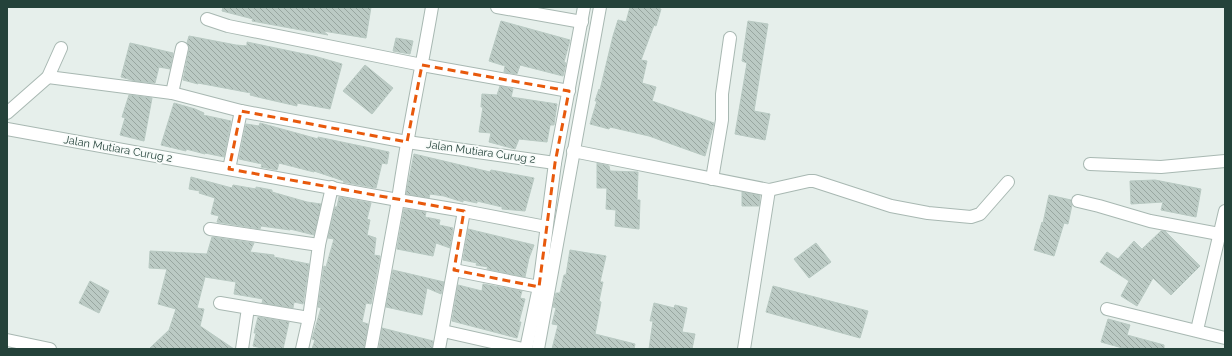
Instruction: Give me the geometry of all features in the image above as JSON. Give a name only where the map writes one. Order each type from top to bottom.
[{"type":"street","points":[[372,349],[407,142],[432,7]]},
{"type":"street","points":[[497,7],[582,22]]},
{"type":"street","points":[[443,331],[525,349],[538,287],[555,163],[584,7]]},
{"type":"street","points":[[538,349],[600,7]]},
{"type":"street","points":[[207,19],[228,26],[422,65],[569,91]]},
{"type":"street","points":[[712,179],[722,120],[722,94],[730,38]]},
{"type":"street","points":[[7,113],[48,78],[61,48]]},
{"type":"street","points":[[172,93],[182,48]]},
{"type":"street","name":"Jalan Mutiara Curug 2","points":[[48,78],[172,93],[241,111],[407,142],[555,163]]},
{"type":"street","points":[[229,169],[241,111]]},
{"type":"street","name":"Jalan Mutiara Curug 2","points":[[7,129],[546,227]]},
{"type":"street","points":[[573,151],[769,190],[814,181],[891,206],[928,213],[971,217],[980,214],[1008,182]]},
{"type":"street","points":[[1090,164],[1161,167],[1225,161]]},
{"type":"street","points":[[302,349],[319,245],[332,187]]},
{"type":"street","points":[[744,349],[769,190]]},
{"type":"street","points":[[1078,201],[1150,222],[1219,234]]},
{"type":"street","points":[[439,349],[464,211]]},
{"type":"street","points":[[1197,330],[1225,211]]},
{"type":"street","points":[[210,229],[319,245]]},
{"type":"street","points":[[454,270],[538,287]]},
{"type":"street","points":[[220,303],[308,318]]},
{"type":"street","points":[[242,349],[248,308]]},
{"type":"street","points":[[1107,309],[1225,338]]},
{"type":"street","points":[[7,340],[50,349]]},
{"type":"highlighted area","points":[[422,65],[569,91],[555,163],[539,287],[454,270],[464,211],[229,169],[241,111],[407,142]]},
{"type":"building","points":[[223,7],[371,7],[366,38],[323,31],[328,35],[252,21],[253,19],[222,11]]},
{"type":"building","points":[[630,7],[654,7],[661,9],[656,26],[654,25],[641,60],[647,61],[642,83],[656,87],[652,101],[714,123],[705,156],[649,136],[590,124],[618,20],[626,22]]},
{"type":"building","points":[[501,21],[570,40],[564,62],[566,63],[563,76],[520,65],[517,74],[504,72],[505,66],[489,61]]},
{"type":"building","points":[[748,21],[768,24],[754,111],[770,114],[765,140],[735,134],[747,63],[742,61]]},
{"type":"building","points":[[189,36],[236,45],[247,46],[247,42],[314,56],[342,64],[330,109],[297,103],[297,106],[250,95],[251,93],[183,80],[189,50],[187,43]]},
{"type":"building","points":[[396,38],[413,41],[410,54],[393,51]]},
{"type":"building","points":[[130,43],[173,53],[170,69],[159,67],[155,83],[135,81],[121,77]]},
{"type":"building","points":[[365,65],[393,88],[372,114],[343,91]]},
{"type":"building","points":[[500,86],[513,89],[511,97],[557,104],[554,125],[550,125],[547,142],[519,139],[515,149],[489,142],[491,133],[479,132],[483,107],[481,107],[482,94],[497,95]]},
{"type":"building","points":[[129,95],[152,98],[144,141],[120,135],[125,118],[122,117]]},
{"type":"building","points":[[174,103],[195,109],[204,113],[203,115],[231,121],[224,157],[186,149],[186,151],[161,145]]},
{"type":"building","points":[[260,123],[318,139],[318,137],[389,152],[387,164],[382,163],[376,188],[343,182],[344,181],[314,171],[279,163],[277,170],[261,167],[262,164],[239,159],[246,124],[259,126]]},
{"type":"building","points":[[414,154],[490,172],[491,170],[534,178],[525,211],[502,209],[502,207],[477,201],[477,203],[463,200],[463,202],[444,196],[430,194],[429,198],[406,194]]},
{"type":"building","points":[[597,163],[609,166],[610,171],[638,172],[637,200],[640,200],[639,229],[615,226],[616,210],[606,209],[607,188],[597,188]]},
{"type":"building","points":[[191,177],[232,188],[233,185],[272,190],[272,192],[307,202],[321,204],[314,235],[290,229],[261,226],[260,229],[217,222],[219,216],[211,214],[215,198],[199,193],[200,191],[189,189]]},
{"type":"building","points":[[1155,180],[1201,189],[1196,217],[1161,210],[1163,202],[1131,204],[1130,181]]},
{"type":"building","points":[[742,192],[760,196],[759,206],[742,206]]},
{"type":"building","points":[[1049,195],[1071,200],[1072,205],[1068,224],[1064,223],[1054,256],[1034,250],[1042,222],[1043,223]]},
{"type":"building","points":[[339,197],[371,203],[367,219],[370,220],[367,235],[376,238],[374,255],[380,256],[371,304],[366,303],[362,322],[368,324],[364,349],[312,349],[315,340],[312,339],[321,308],[318,307],[324,266],[326,267],[334,239],[328,238],[335,207],[337,207]]},
{"type":"building","points":[[404,209],[426,212],[425,217],[440,220],[439,225],[453,228],[450,248],[436,243],[433,256],[397,249]]},
{"type":"building","points":[[468,229],[534,245],[529,258],[525,277],[487,269],[488,267],[476,265],[477,263],[463,260]]},
{"type":"building","points":[[1161,231],[1165,231],[1200,266],[1171,295],[1153,278],[1137,306],[1121,296],[1129,281],[1100,262],[1107,252],[1118,259],[1134,241],[1142,249]]},
{"type":"building","points":[[212,237],[254,243],[250,252],[274,255],[274,257],[309,264],[303,304],[294,302],[293,308],[262,303],[263,299],[234,294],[236,282],[205,277],[197,308],[204,309],[200,326],[234,349],[149,349],[169,330],[176,309],[158,304],[167,269],[149,268],[150,251],[207,254]]},
{"type":"building","points":[[816,243],[831,262],[809,278],[794,259]]},
{"type":"building","points":[[570,250],[606,256],[600,282],[603,282],[595,334],[635,344],[634,349],[552,349],[558,325],[552,324],[556,308],[553,307],[556,293],[560,293],[564,275],[566,275]]},
{"type":"building","points":[[393,270],[444,282],[441,294],[427,288],[422,315],[386,307]]},
{"type":"building","points":[[90,281],[109,291],[99,313],[79,303]]},
{"type":"building","points":[[483,284],[522,291],[520,298],[525,299],[519,322],[521,322],[517,338],[452,321],[458,285],[482,291]]},
{"type":"building","points":[[773,286],[868,311],[860,338],[766,312]]},
{"type":"building","points":[[654,303],[674,308],[675,305],[687,308],[682,332],[695,334],[692,349],[649,349],[653,321],[650,321]]},
{"type":"building","points":[[258,317],[289,322],[283,349],[265,349],[253,346],[256,333],[254,333]]},
{"type":"building","points":[[1108,319],[1130,325],[1127,335],[1164,345],[1164,349],[1126,349],[1101,342]]},
{"type":"building","points":[[382,328],[433,341],[432,349],[379,349]]}]
